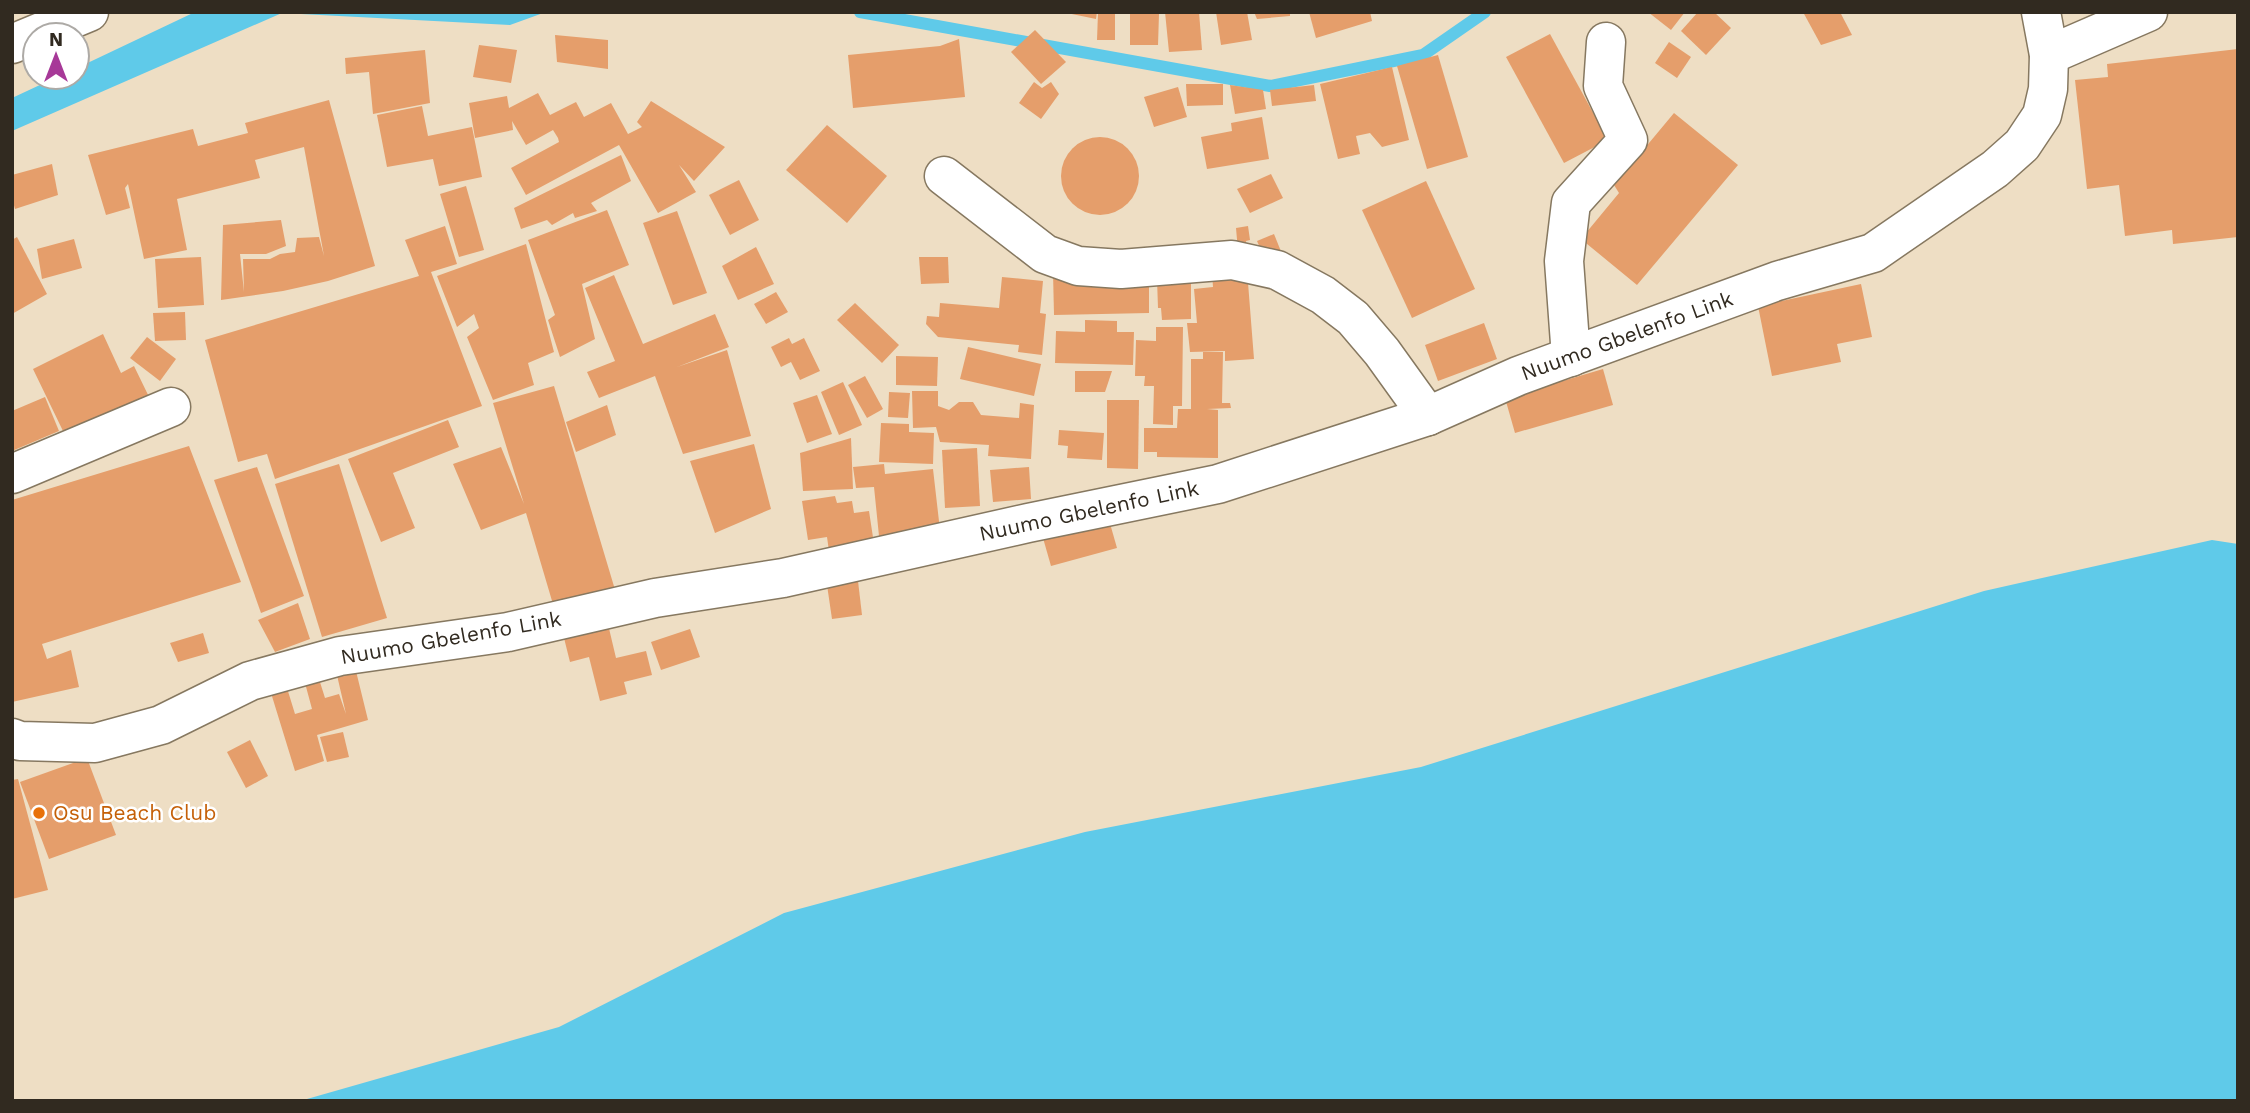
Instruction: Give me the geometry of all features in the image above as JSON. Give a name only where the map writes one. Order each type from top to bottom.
[{"type":"street","points":[[12,44],[89,12]]},
{"type":"street","name":"Nuumo Gbelenfo Link","points":[[12,738],[20,741],[95,743],[161,725],[250,681],[340,656],[508,632],[655,598],[783,578],[1218,484],[1428,416],[1518,376],[1777,281],[1873,253],[1995,169],[2022,145],[2042,115],[2048,89],[2049,55],[2041,12]]},
{"type":"street","points":[[2049,55],[2148,12]]},
{"type":"street","points":[[1571,357],[1564,261],[1571,203],[1628,140],[1603,86],[1606,43]]},
{"type":"street","points":[[944,177],[1045,254],[1078,266],[1121,269],[1232,260],[1276,270],[1323,295],[1353,318],[1382,352],[1428,416]]},
{"type":"street","points":[[12,474],[171,407]]},
{"type":"water","points":[[195,12],[546,12],[510,25],[282,13],[12,131],[12,98],[27,91],[91,91],[91,61]]},
{"type":"water","points":[[2212,540],[2238,544],[2238,1101],[300,1101],[559,1027],[784,913],[1085,832],[1421,767],[1984,591]]},
{"type":"building","points":[[1062,12],[1097,12],[1096,19]]},
{"type":"building","points":[[1165,12],[1199,12],[1202,50],[1169,52]]},
{"type":"building","points":[[1216,12],[1247,12],[1252,40],[1221,45]]},
{"type":"building","points":[[1254,12],[1290,12],[1290,16],[1257,19]]},
{"type":"building","points":[[1309,12],[1370,12],[1372,21],[1316,38]]},
{"type":"building","points":[[1648,12],[1685,12],[1671,30]]},
{"type":"building","points":[[1698,12],[1714,12],[1731,28],[1706,55],[1681,31]]},
{"type":"building","points":[[1803,12],[1840,12],[1852,35],[1821,45]]},
{"type":"building","points":[[1098,13],[1115,14],[1115,40],[1097,40]]},
{"type":"building","points":[[1130,13],[1159,13],[1158,45],[1130,45]]},
{"type":"building","points":[[1035,30],[1066,62],[1041,84],[1011,52]]},
{"type":"building","points":[[1550,34],[1608,140],[1564,163],[1506,57]]},
{"type":"building","points":[[555,35],[608,40],[608,69],[557,62]]},
{"type":"building","points":[[959,39],[965,97],[853,108],[848,55],[940,46]]},
{"type":"building","points":[[1669,42],[1691,57],[1677,78],[1655,63]]},
{"type":"building","points":[[479,45],[517,50],[511,83],[473,77]]},
{"type":"building","points":[[2238,49],[2238,237],[2173,244],[2172,230],[2125,236],[2119,185],[2087,189],[2075,80],[2108,77],[2107,64]]},
{"type":"building","points":[[425,50],[430,103],[373,114],[369,72],[346,74],[345,58]]},
{"type":"building","points":[[1438,55],[1468,157],[1427,169],[1397,66]]},
{"type":"building","points":[[1392,67],[1409,140],[1382,147],[1370,133],[1356,136],[1360,154],[1338,159],[1320,84]]},
{"type":"building","points":[[1034,82],[1042,88],[1051,82],[1059,94],[1041,119],[1019,103]]},
{"type":"building","points":[[1186,84],[1223,84],[1223,105],[1187,106]]},
{"type":"building","points":[[1230,85],[1263,90],[1266,109],[1235,114]]},
{"type":"building","points":[[1314,85],[1316,101],[1272,106],[1270,90]]},
{"type":"building","points":[[1178,87],[1187,117],[1154,127],[1144,97]]},
{"type":"building","points":[[538,93],[550,115],[576,102],[584,117],[611,103],[628,134],[642,127],[637,122],[651,101],[725,147],[694,181],[679,165],[696,192],[658,213],[619,145],[526,195],[511,168],[559,142],[558,138],[553,130],[526,145],[512,121],[513,130],[475,138],[469,103],[507,96],[509,108]]},
{"type":"building","points":[[329,100],[375,266],[328,281],[283,291],[221,300],[223,225],[281,220],[286,246],[266,254],[240,254],[244,292],[243,259],[270,259],[280,254],[295,252],[297,238],[319,237],[324,256],[304,147],[255,160],[260,178],[177,199],[187,250],[144,259],[128,184],[125,188],[130,208],[106,215],[88,155],[193,129],[198,146],[248,133],[245,123]]},
{"type":"building","points":[[422,106],[428,136],[472,127],[482,177],[439,186],[433,159],[387,167],[377,115]]},
{"type":"building","points":[[1674,113],[1738,165],[1637,285],[1581,239],[1619,193],[1614,185]]},
{"type":"building","points":[[1262,117],[1269,159],[1207,169],[1201,137],[1232,131],[1231,123]]},
{"type":"building","points":[[827,125],[887,176],[847,223],[786,170]]},
{"type":"building","points":[[1100,137],[1115,140],[1128,148],[1136,161],[1139,176],[1136,191],[1128,204],[1115,212],[1100,215],[1085,212],[1072,204],[1064,191],[1061,176],[1064,161],[1072,148],[1085,140]]},
{"type":"building","points":[[621,155],[631,181],[591,203],[597,211],[575,218],[573,213],[552,225],[547,220],[521,229],[514,208]]},
{"type":"building","points":[[52,164],[58,195],[15,209],[12,175]]},
{"type":"building","points":[[1271,174],[1283,198],[1250,213],[1237,189]]},
{"type":"building","points":[[739,180],[759,220],[730,235],[709,195]]},
{"type":"building","points":[[1426,181],[1475,289],[1412,318],[1362,210]]},
{"type":"building","points":[[466,186],[484,250],[459,257],[440,194]]},
{"type":"building","points":[[607,210],[629,265],[582,284],[595,339],[560,357],[548,320],[555,315],[528,240]]},
{"type":"building","points":[[677,211],[707,293],[673,305],[643,223]]},
{"type":"building","points":[[445,226],[457,264],[431,272],[482,406],[275,479],[267,454],[238,462],[205,340],[419,276],[405,240]]},
{"type":"building","points":[[1248,226],[1250,240],[1246,241],[1247,250],[1238,251],[1236,228]]},
{"type":"building","points":[[1274,234],[1284,259],[1261,250],[1257,241]]},
{"type":"building","points":[[17,237],[47,294],[12,314],[12,240]]},
{"type":"building","points":[[74,239],[82,268],[42,279],[37,249]]},
{"type":"building","points":[[526,244],[554,352],[528,363],[534,385],[493,400],[467,337],[479,328],[474,314],[457,327],[437,276]]},
{"type":"building","points":[[756,247],[774,284],[738,300],[722,266]]},
{"type":"building","points":[[201,257],[204,305],[158,308],[155,259]]},
{"type":"building","points":[[919,257],[948,257],[949,283],[921,284]]},
{"type":"building","points":[[1247,270],[1254,359],[1225,361],[1225,351],[1190,352],[1187,323],[1197,323],[1194,289],[1213,287],[1212,273]]},
{"type":"building","points":[[1053,272],[1149,285],[1149,313],[1054,315]]},
{"type":"building","points":[[614,275],[643,344],[715,314],[729,347],[677,367],[727,350],[751,436],[683,454],[655,376],[599,398],[587,372],[615,361],[585,288]]},
{"type":"building","points":[[1002,277],[1043,281],[1040,313],[1046,314],[1042,355],[1018,352],[1019,345],[938,337],[926,324],[927,316],[939,317],[940,303],[999,308]]},
{"type":"building","points":[[1157,279],[1191,279],[1191,319],[1162,320],[1161,308],[1158,308]]},
{"type":"building","points":[[1861,284],[1872,337],[1837,344],[1841,362],[1772,376],[1758,306]]},
{"type":"building","points":[[776,292],[788,312],[766,324],[754,304]]},
{"type":"building","points":[[855,303],[899,345],[882,363],[837,320]]},
{"type":"building","points":[[185,312],[186,340],[155,341],[153,313]]},
{"type":"building","points":[[1085,320],[1117,321],[1117,332],[1134,332],[1133,365],[1055,363],[1056,331],[1085,332]]},
{"type":"building","points":[[1484,323],[1497,359],[1438,381],[1425,345]]},
{"type":"building","points":[[1156,327],[1183,327],[1182,406],[1173,406],[1173,425],[1153,424],[1154,386],[1144,386],[1145,376],[1135,376],[1136,340],[1156,341]]},
{"type":"building","points":[[103,334],[121,373],[134,366],[151,401],[63,431],[33,369]]},
{"type":"building","points":[[147,337],[176,359],[160,381],[130,358]]},
{"type":"building","points":[[789,338],[792,344],[804,338],[820,371],[800,380],[791,362],[781,367],[771,347]]},
{"type":"building","points":[[968,347],[1041,364],[1034,396],[960,379]]},
{"type":"building","points":[[1203,352],[1223,352],[1222,403],[1230,403],[1231,408],[1207,409],[1218,410],[1218,458],[1157,457],[1157,452],[1144,452],[1144,428],[1177,428],[1178,409],[1191,409],[1191,359],[1203,359]]},
{"type":"building","points":[[896,356],[938,357],[937,386],[896,385]]},
{"type":"building","points":[[1603,369],[1613,405],[1515,433],[1505,398]]},
{"type":"building","points":[[1075,371],[1112,371],[1105,392],[1075,392]]},
{"type":"building","points":[[865,376],[883,409],[867,418],[848,385]]},
{"type":"building","points":[[843,382],[862,425],[839,435],[821,392]]},
{"type":"building","points":[[554,386],[616,593],[555,611],[526,513],[481,530],[453,464],[501,447],[524,504],[493,403]]},
{"type":"building","points":[[912,391],[938,391],[938,406],[949,410],[959,402],[973,402],[981,415],[1019,418],[1020,403],[1034,405],[1031,459],[988,456],[989,445],[940,442],[936,427],[913,428]]},
{"type":"building","points":[[889,392],[910,393],[908,418],[888,417]]},
{"type":"building","points":[[817,395],[832,434],[807,443],[793,403]]},
{"type":"building","points":[[45,397],[59,431],[12,451],[12,411]]},
{"type":"building","points":[[1107,400],[1139,400],[1138,469],[1107,468]]},
{"type":"building","points":[[607,405],[616,435],[576,452],[566,422]]},
{"type":"building","points":[[448,420],[459,447],[393,473],[415,528],[381,542],[348,459]]},
{"type":"building","points":[[881,423],[909,424],[909,432],[934,433],[933,464],[879,462]]},
{"type":"building","points":[[1059,430],[1104,433],[1102,460],[1067,458],[1068,446],[1058,445]]},
{"type":"building","points":[[851,438],[853,489],[803,491],[800,453]]},
{"type":"building","points":[[754,444],[771,509],[715,533],[690,461]]},
{"type":"building","points":[[189,446],[241,582],[42,644],[47,659],[71,650],[79,687],[12,702],[12,500]]},
{"type":"building","points":[[977,448],[980,506],[945,508],[942,450]]},
{"type":"building","points":[[339,464],[387,618],[322,637],[275,484]]},
{"type":"building","points":[[884,464],[885,474],[933,469],[940,530],[879,536],[874,487],[856,488],[853,467]]},
{"type":"building","points":[[257,467],[304,596],[261,613],[214,480]]},
{"type":"building","points":[[1029,467],[1031,499],[993,502],[990,470]]},
{"type":"building","points":[[835,496],[837,503],[852,501],[854,513],[869,511],[874,544],[829,551],[827,537],[808,540],[802,501]]},
{"type":"building","points":[[1107,513],[1117,548],[1051,566],[1041,531]]},
{"type":"building","points":[[858,581],[862,615],[832,619],[827,585]]},
{"type":"building","points":[[298,603],[310,639],[275,652],[258,620]]},
{"type":"building","points":[[607,620],[616,658],[646,651],[652,675],[624,682],[627,694],[600,701],[589,657],[570,662],[562,630]]},
{"type":"building","points":[[690,629],[700,657],[661,670],[651,642]]},
{"type":"building","points":[[203,633],[209,653],[178,662],[170,643]]},
{"type":"building","points":[[355,667],[368,720],[317,735],[324,761],[295,771],[271,693],[287,688],[295,714],[312,709],[305,683],[319,679],[325,698],[339,694],[346,714],[336,671]]},
{"type":"building","points":[[343,732],[349,757],[327,762],[320,737]]},
{"type":"building","points":[[250,740],[268,776],[246,788],[227,752]]},
{"type":"building","points":[[87,758],[116,835],[49,859],[20,782]]},
{"type":"building","points":[[18,779],[48,890],[12,899],[12,780]]},
{"type":"waterway","points":[[860,12],[1270,86],[1423,55],[1485,12]]},
{"type":"place","name":"Osu Beach Club","points":[[39,813]]}]
